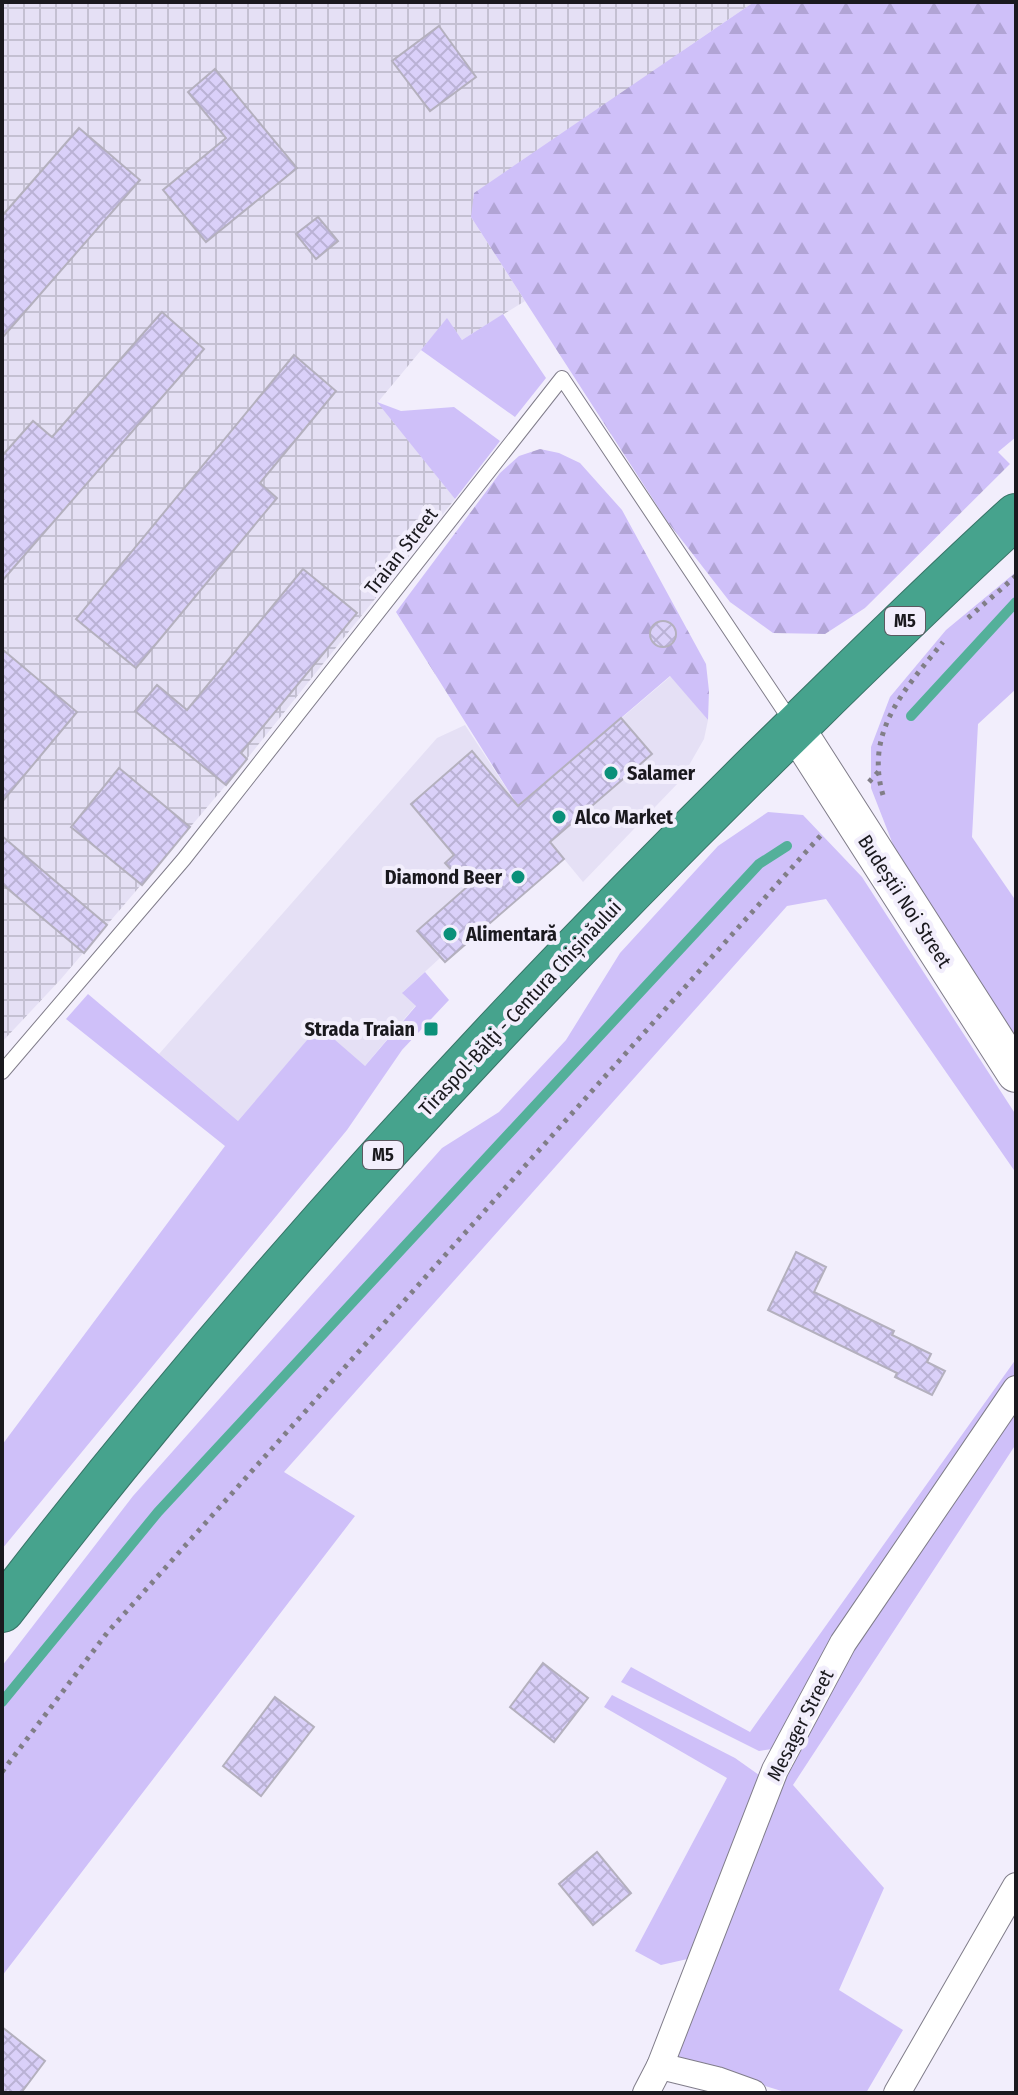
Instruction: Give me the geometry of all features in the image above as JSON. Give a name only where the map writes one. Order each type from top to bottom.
[{"type":"highway","name":"Tiraspol-Bălţi - Centura Chișinăului","points":[[2,1610],[65,1527],[234,1324],[494,1033],[653,868],[1016,516]]},
{"type":"street","name":"Budeștii Noi Street","points":[[795,728],[1016,1073]]},
{"type":"street","name":"Mesager Street","points":[[646,2093],[660,2066],[775,1770],[843,1643],[1016,1389]]},
{"type":"street","points":[[897,2093],[1016,1886]]},
{"type":"street","points":[[660,2066],[717,2080],[753,2093]]},
{"type":"lane","name":"Traian Street","points":[[2,1072],[184,859],[562,378],[795,728]]},
{"type":"path","points":[[959,625],[1016,576]]},
{"type":"path","points":[[885,805],[879,783],[879,741],[896,699],[948,635]]},
{"type":"path","points":[[2,1772],[107,1633],[879,771]]},
{"type":"shaded area","points":[[2,2],[754,2],[685,49],[471,217],[525,301],[462,340],[447,319],[378,402],[455,499],[226,785],[61,979],[2,1042]]},
{"type":"shaded area","points":[[671,676],[708,720],[704,739],[680,781],[583,882],[564,859],[445,962],[440,958],[403,992],[416,1005],[364,1067],[319,1027],[238,1121],[159,1054],[437,738],[465,725],[518,806]]},
{"type":"green space","points":[[754,2],[1016,2],[1016,437],[998,452],[1010,464],[865,608],[825,634],[773,633],[730,602],[667,521],[471,217],[474,193]]},
{"type":"green space","points":[[503,314],[546,378],[515,417],[421,350],[447,318],[462,340]]},
{"type":"green space","points":[[377,402],[401,411],[454,407],[500,441],[455,499]]},
{"type":"green space","points":[[540,449],[559,453],[580,463],[622,510],[706,664],[708,720],[670,676],[518,806],[396,612],[500,473],[519,456]]},
{"type":"green space","points":[[1016,572],[1016,689],[978,724],[972,837],[1016,901],[1016,1043],[899,860],[871,788],[871,747],[890,697],[946,630]]},
{"type":"green space","points":[[768,812],[803,815],[862,877],[1016,1115],[1016,1173],[826,899],[787,906],[284,1472],[355,1516],[2,1976],[2,1666],[133,1496],[442,1148],[499,1112],[566,1040],[620,953],[718,846]]},
{"type":"green space","points":[[425,972],[449,1000],[402,1050],[347,1130],[2,1549],[2,1445],[225,1146],[66,1019],[88,994],[238,1121],[319,1026],[365,1066],[416,1006],[402,993]]},
{"type":"green space","points":[[1016,1359],[1016,1375],[838,1633],[772,1749],[759,1751],[621,1682],[631,1667],[750,1732]]},
{"type":"green space","points":[[1016,1408],[1016,1444],[793,1785],[884,1888],[839,1990],[903,2030],[866,2093],[788,2093],[677,2059],[781,1778],[850,1648]]},
{"type":"green space","points":[[612,1695],[735,1758],[759,1775],[692,1958],[661,1965],[635,1951],[727,1778],[604,1707]]},
{"type":"building","points":[[439,26],[476,77],[430,111],[392,61]]},
{"type":"building","points":[[215,69],[297,168],[206,242],[163,190],[226,138],[188,92]]},
{"type":"building","points":[[79,128],[140,180],[2,338],[2,216]]},
{"type":"building","points":[[318,217],[338,241],[316,259],[296,234]]},
{"type":"building","points":[[162,312],[204,349],[2,581],[2,456],[33,421],[52,437]]},
{"type":"building","points":[[294,355],[336,391],[260,483],[277,498],[136,668],[76,619]]},
{"type":"building","points":[[303,569],[357,613],[241,753],[247,759],[226,785],[135,711],[157,685],[187,710]]},
{"type":"building","points":[[663,621],[672,625],[676,634],[672,643],[663,647],[654,643],[650,634],[654,625]]},
{"type":"building","points":[[2,649],[77,712],[2,802]]},
{"type":"building","points":[[621,718],[652,754],[550,842],[564,859],[445,962],[417,931],[467,887],[445,863],[454,855],[411,804],[472,751],[518,806]]},
{"type":"building","points":[[119,768],[190,827],[142,885],[71,827]]},
{"type":"building","points":[[2,836],[107,925],[84,953],[2,884]]},
{"type":"building","points":[[796,1252],[826,1267],[814,1292],[894,1331],[892,1335],[931,1354],[927,1362],[945,1371],[932,1395],[895,1377],[897,1373],[768,1310]]},
{"type":"building","points":[[543,1663],[588,1698],[554,1742],[510,1707]]},
{"type":"building","points":[[275,1697],[314,1727],[261,1796],[223,1766]]},
{"type":"building","points":[[597,1852],[631,1893],[593,1925],[559,1884]]},
{"type":"building","points":[[2,2027],[45,2061],[21,2093],[2,2093]]},
{"type":"waterway","points":[[911,716],[1016,602]]},
{"type":"waterway","points":[[2,1702],[158,1512],[759,864],[787,846]]},
{"type":"place","name":"Salamer","points":[[611,773]]},
{"type":"place","name":"Alco Market","points":[[559,817]]},
{"type":"place","name":"Diamond Beer","points":[[518,877]]},
{"type":"place","name":"Alimentară","points":[[450,934]]},
{"type":"place","name":"Strada Traian","points":[[431,1029]]}]
